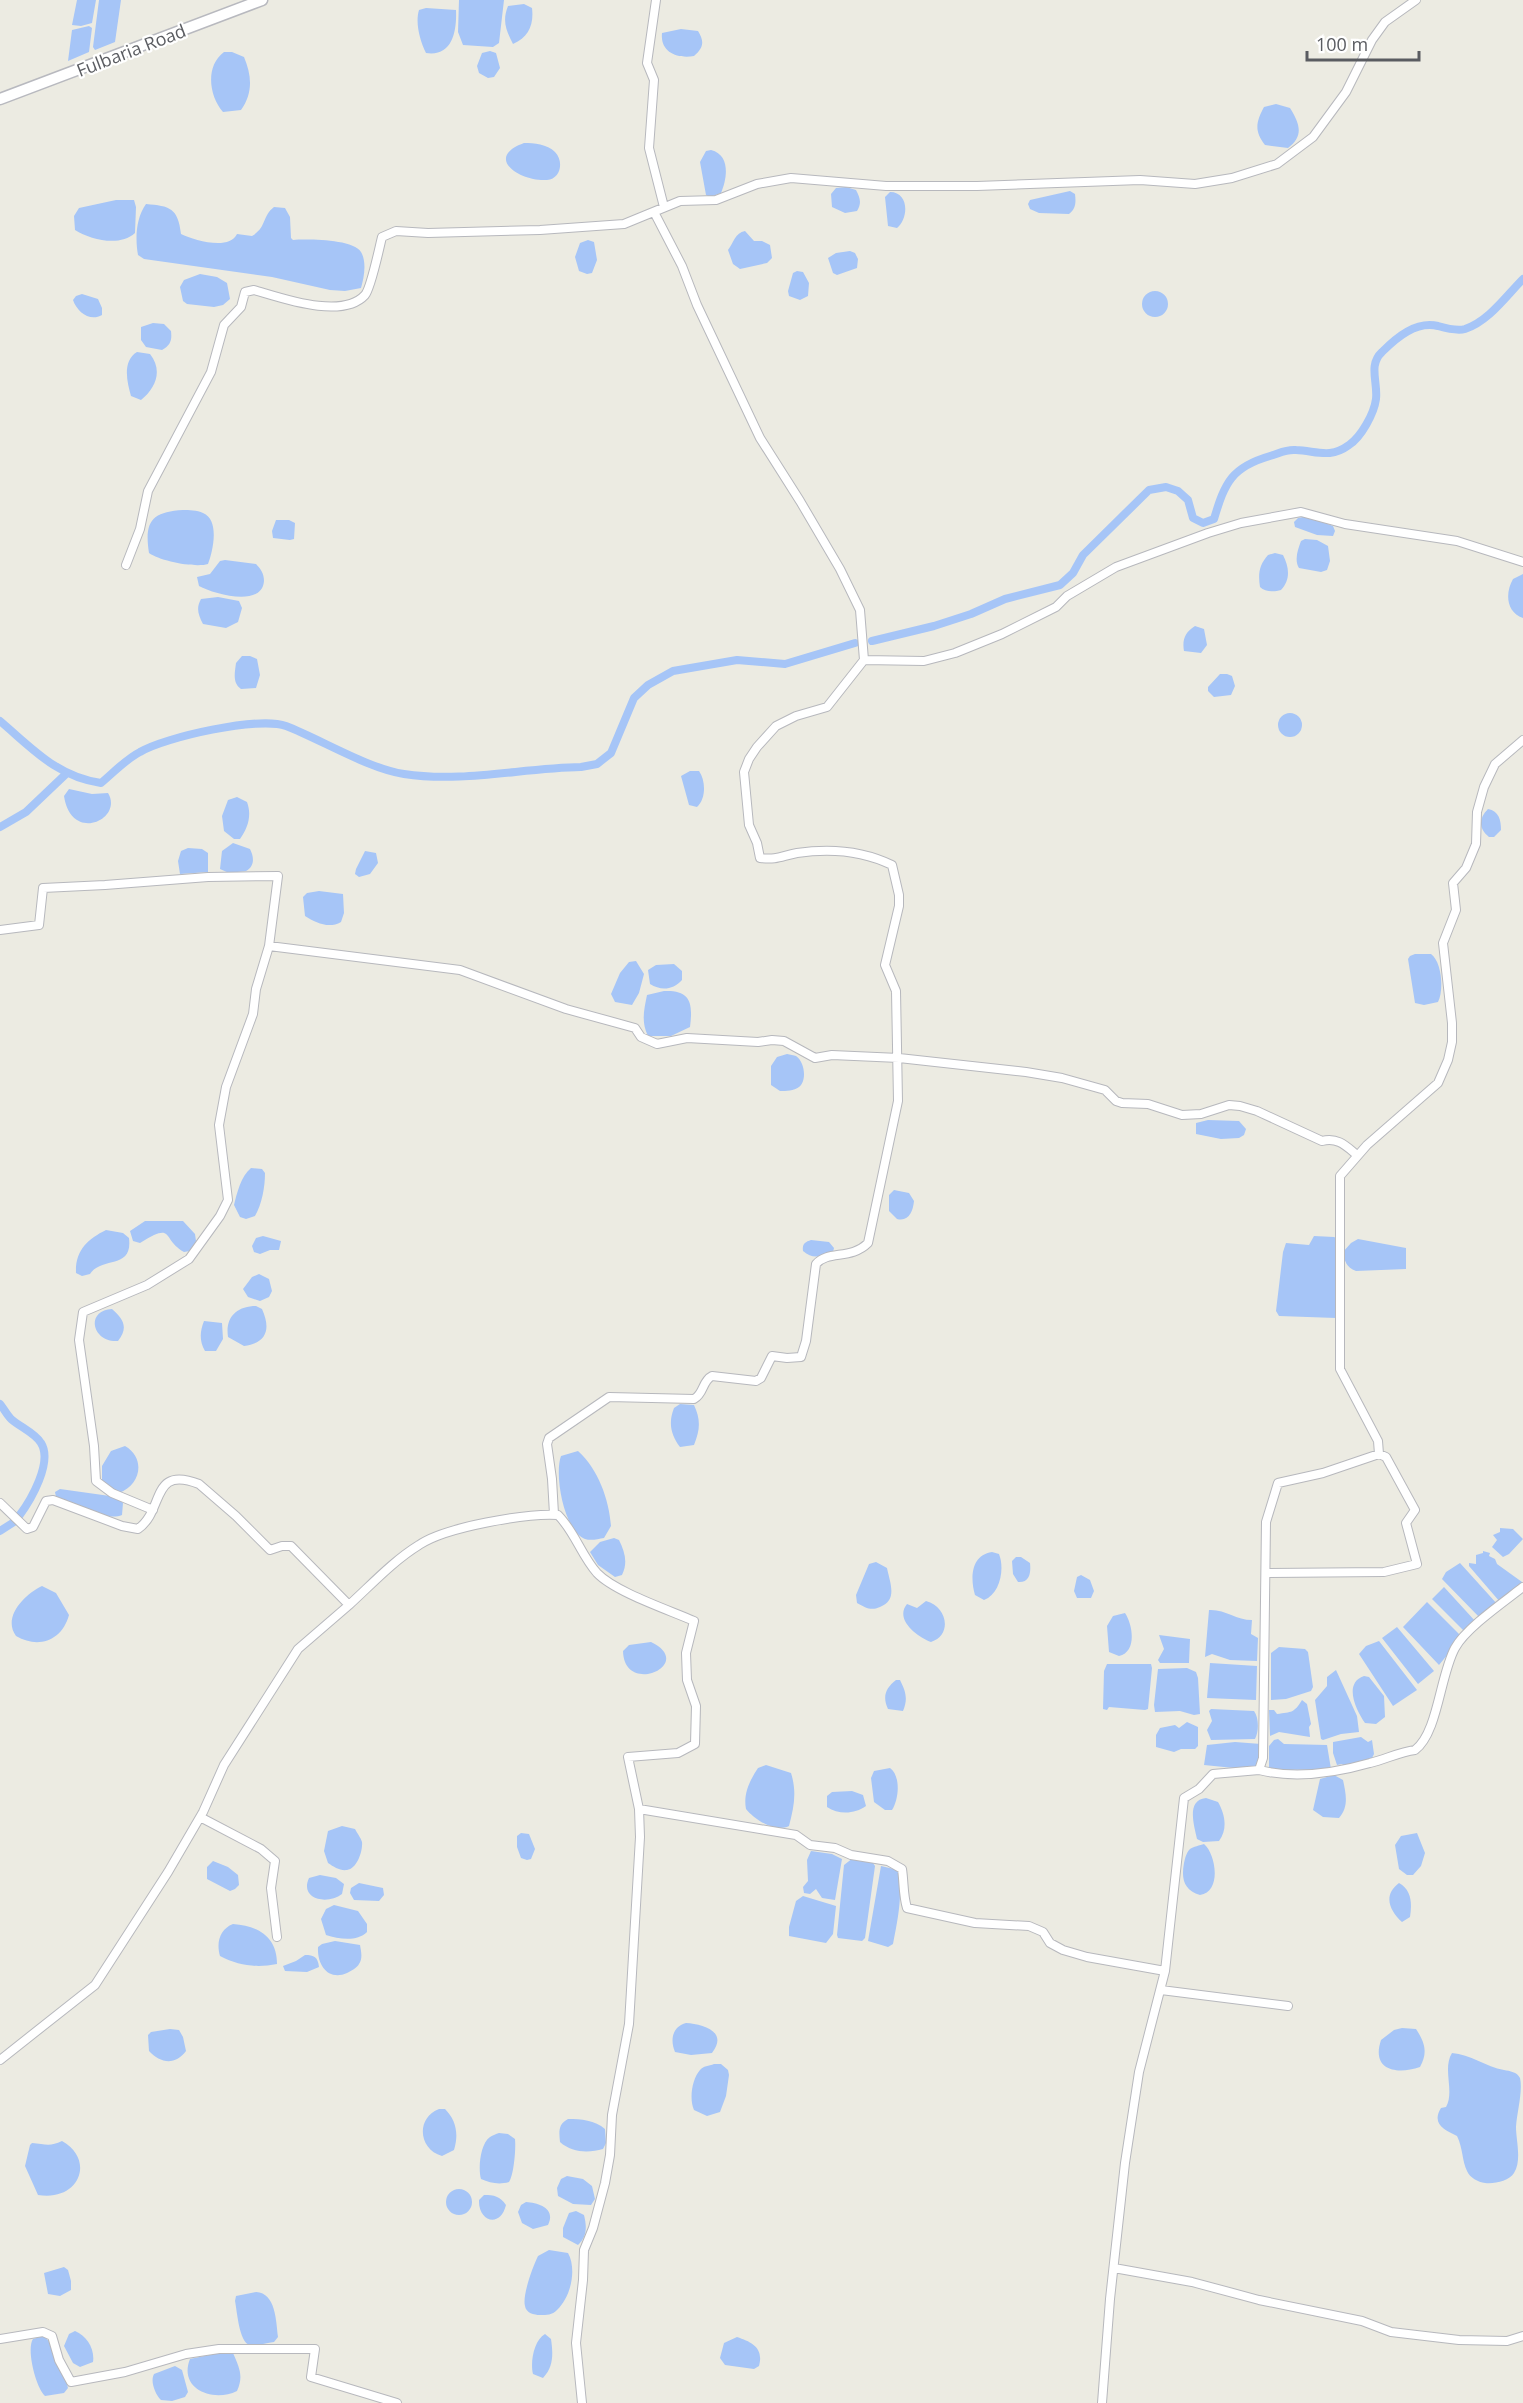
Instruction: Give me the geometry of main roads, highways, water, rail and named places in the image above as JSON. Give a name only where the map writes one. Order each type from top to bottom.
[{"type":"main road","name":"Fulbaria Road","points":[[0,99],[262,0]]},
{"type":"water","points":[[77,0],[96,0],[92,23],[81,26],[72,25]]},
{"type":"water","points":[[99,0],[121,0],[115,42],[95,50],[93,47]]},
{"type":"water","points":[[459,0],[504,0],[499,43],[493,47],[463,45],[458,32]]},
{"type":"water","points":[[524,4],[532,8],[531,25],[527,34],[513,44],[506,25],[506,11],[508,6]]},
{"type":"water","points":[[426,8],[456,10],[454,34],[451,41],[442,51],[435,53],[426,53],[419,32],[419,10]]},
{"type":"water","points":[[89,26],[92,28],[89,52],[68,61],[72,30]]},
{"type":"water","points":[[681,29],[698,31],[702,38],[702,45],[694,56],[676,55],[664,45],[662,33]]},
{"type":"water","points":[[490,51],[496,53],[500,68],[494,77],[488,78],[479,73],[477,66],[482,53]]},
{"type":"water","points":[[224,52],[232,52],[244,57],[247,64],[250,84],[248,97],[241,110],[223,112],[212,90],[214,65]]},
{"type":"water","points":[[1276,104],[1290,108],[1298,125],[1296,139],[1288,148],[1265,145],[1258,131],[1259,117],[1264,107]]},
{"type":"water","points":[[524,143],[544,146],[555,152],[560,160],[560,169],[552,179],[537,180],[510,168],[506,162],[507,155],[512,149]]},
{"type":"water","points":[[711,150],[722,157],[725,162],[726,175],[721,193],[710,197],[706,195],[700,162],[706,151]]},
{"type":"water","points":[[846,187],[856,190],[860,203],[857,211],[845,213],[832,207],[831,194],[836,188]]},
{"type":"water","points":[[1070,191],[1075,194],[1075,203],[1069,214],[1039,213],[1030,209],[1028,204],[1030,200]]},
{"type":"water","points":[[890,192],[901,196],[905,206],[904,218],[897,228],[888,226],[885,197]]},
{"type":"water","points":[[116,200],[134,200],[135,233],[122,240],[114,241],[89,237],[75,230],[74,216],[79,208]]},
{"type":"water","points":[[146,204],[171,210],[178,219],[181,234],[211,243],[227,242],[237,234],[252,236],[260,229],[270,210],[274,207],[285,208],[290,217],[293,240],[340,242],[349,244],[361,252],[364,275],[361,288],[345,291],[330,290],[272,277],[144,259],[138,255],[137,235],[140,215]]},
{"type":"water","points":[[745,231],[754,241],[762,241],[770,245],[772,258],[767,263],[740,269],[733,264],[728,250],[737,236]]},
{"type":"water","points":[[588,240],[594,242],[597,260],[592,273],[587,274],[579,271],[575,257],[580,243]]},
{"type":"water","points":[[850,251],[855,253],[858,259],[857,268],[837,275],[833,273],[828,258],[836,253]]},
{"type":"water","points":[[803,272],[809,283],[808,296],[800,300],[789,296],[788,291],[793,273]]},
{"type":"water","points":[[200,274],[217,277],[227,283],[230,299],[223,305],[214,307],[187,304],[183,301],[180,287],[184,280]]},
{"type":"water","points":[[1155,291],[1164,295],[1168,304],[1164,313],[1155,317],[1146,313],[1142,304],[1146,295]]},
{"type":"water","points":[[82,294],[98,299],[102,315],[93,317],[81,312],[73,300]]},
{"type":"water","points":[[153,323],[164,324],[171,331],[170,342],[162,350],[146,347],[141,340],[141,327]]},
{"type":"water","points":[[137,352],[150,354],[157,372],[151,390],[141,400],[131,396],[127,378],[127,366]]},
{"type":"water","points":[[183,510],[201,512],[212,522],[214,536],[208,564],[178,563],[149,553],[148,533],[152,520],[164,513]]},
{"type":"water","points":[[1303,517],[1333,526],[1335,531],[1333,536],[1317,535],[1295,527],[1294,522]]},
{"type":"water","points":[[276,520],[289,520],[295,523],[294,539],[273,538],[272,531]]},
{"type":"water","points":[[1317,540],[1328,546],[1330,561],[1327,570],[1321,572],[1299,568],[1298,551],[1301,541]]},
{"type":"water","points":[[1275,553],[1283,555],[1288,568],[1288,577],[1281,590],[1267,591],[1260,587],[1260,570],[1268,555]]},
{"type":"water","points":[[220,561],[256,564],[261,570],[264,581],[261,589],[247,597],[236,597],[199,586],[197,577],[210,574]]},
{"type":"water","points":[[1523,574],[1523,618],[1510,607],[1508,596],[1513,579]]},
{"type":"water","points":[[218,597],[239,601],[242,608],[238,622],[226,628],[203,624],[199,614],[198,605],[201,599]]},
{"type":"water","points":[[1195,626],[1204,629],[1207,645],[1201,653],[1184,651],[1185,637]]},
{"type":"water","points":[[242,656],[257,659],[260,675],[256,688],[241,689],[236,684],[236,663]]},
{"type":"water","points":[[1220,674],[1232,676],[1235,686],[1231,695],[1214,697],[1208,691],[1208,687]]},
{"type":"water","points":[[1290,713],[1295,714],[1301,720],[1301,730],[1295,736],[1290,737],[1285,736],[1279,730],[1278,725],[1279,720],[1285,714]]},
{"type":"water","points":[[690,771],[699,771],[703,780],[703,795],[697,807],[689,805],[681,776]]},
{"type":"water","points":[[69,789],[92,794],[108,793],[111,803],[109,811],[95,822],[85,823],[76,819],[69,811],[64,796]]},
{"type":"water","points":[[237,797],[247,802],[249,817],[240,839],[234,839],[224,831],[222,816],[228,800]]},
{"type":"water","points":[[1488,809],[1499,816],[1501,823],[1501,830],[1494,837],[1489,837],[1483,831],[1481,824]]},
{"type":"water","points":[[233,843],[250,849],[253,861],[251,867],[246,871],[229,873],[220,869],[222,851]]},
{"type":"water","points":[[188,848],[202,849],[208,853],[208,872],[180,874],[178,861],[181,851]]},
{"type":"water","points":[[365,851],[376,853],[378,863],[370,874],[359,877],[355,874],[356,869]]},
{"type":"water","points":[[319,891],[343,894],[344,913],[341,922],[327,925],[305,916],[303,897],[307,893]]},
{"type":"water","points":[[1415,954],[1431,954],[1438,963],[1441,984],[1438,1002],[1424,1005],[1415,1003],[1408,959]]},
{"type":"water","points":[[636,961],[644,974],[639,993],[632,1005],[615,1002],[611,994],[620,973],[629,962]]},
{"type":"water","points":[[674,964],[682,971],[682,980],[675,986],[658,988],[650,984],[648,970],[656,965]]},
{"type":"water","points":[[664,991],[680,993],[688,1000],[691,1011],[690,1027],[671,1036],[648,1036],[644,1021],[647,995]]},
{"type":"water","points":[[787,1054],[799,1059],[804,1072],[803,1080],[797,1088],[780,1091],[771,1085],[771,1066],[777,1057]]},
{"type":"water","points":[[1208,1120],[1239,1121],[1246,1129],[1244,1135],[1239,1138],[1221,1139],[1196,1134],[1196,1123]]},
{"type":"water","points":[[251,1168],[262,1169],[265,1173],[264,1184],[255,1216],[246,1219],[240,1217],[234,1205],[242,1180]]},
{"type":"water","points":[[894,1190],[909,1193],[914,1201],[911,1212],[905,1219],[897,1219],[889,1211],[889,1195]]},
{"type":"water","points":[[145,1221],[183,1221],[195,1234],[196,1241],[190,1251],[184,1252],[167,1234],[163,1233],[158,1233],[140,1243],[133,1241],[130,1231]]},
{"type":"water","points":[[106,1230],[123,1233],[129,1238],[126,1255],[122,1259],[102,1265],[90,1274],[82,1276],[76,1273],[78,1258],[84,1246]]},
{"type":"water","points":[[263,1236],[281,1241],[279,1250],[270,1250],[260,1254],[254,1252],[252,1246],[256,1238]]},
{"type":"water","points":[[1314,1236],[1338,1239],[1336,1318],[1279,1316],[1276,1311],[1286,1243],[1309,1245]]},
{"type":"water","points":[[1358,1239],[1406,1248],[1406,1269],[1356,1271],[1350,1268],[1346,1264],[1343,1252]]},
{"type":"water","points":[[811,1240],[829,1242],[834,1248],[833,1252],[810,1256],[803,1251],[803,1247]]},
{"type":"water","points":[[259,1274],[269,1279],[272,1291],[269,1297],[260,1301],[248,1297],[243,1289],[252,1277]]},
{"type":"water","points":[[256,1306],[262,1309],[265,1316],[266,1329],[262,1338],[258,1342],[244,1346],[228,1337],[228,1324],[234,1314],[243,1308]]},
{"type":"water","points":[[112,1309],[119,1316],[124,1327],[118,1341],[103,1337],[95,1326],[98,1315]]},
{"type":"water","points":[[204,1321],[222,1323],[223,1339],[216,1351],[205,1351],[203,1347],[201,1336]]},
{"type":"water","points":[[680,1404],[694,1405],[698,1415],[698,1435],[694,1445],[680,1447],[674,1438],[671,1424],[672,1413],[674,1408]]},
{"type":"water","points":[[125,1446],[136,1457],[138,1471],[132,1484],[119,1493],[102,1482],[102,1466],[111,1451]]},
{"type":"water","points":[[578,1451],[597,1476],[608,1505],[611,1526],[604,1538],[587,1540],[578,1534],[571,1525],[562,1502],[559,1476],[561,1456]]},
{"type":"water","points":[[60,1489],[117,1497],[123,1503],[122,1515],[107,1516],[80,1508],[56,1497],[55,1492]]},
{"type":"water","points":[[1500,1528],[1513,1529],[1523,1539],[1503,1557],[1492,1547],[1497,1540],[1493,1535],[1500,1532]]},
{"type":"water","points":[[614,1538],[619,1540],[625,1562],[622,1575],[615,1577],[598,1565],[590,1552],[600,1542]]},
{"type":"water","points":[[1483,1551],[1490,1553],[1489,1556],[1495,1559],[1497,1564],[1523,1584],[1500,1602],[1469,1566],[1469,1563],[1476,1564],[1476,1555]]},
{"type":"water","points":[[992,1552],[999,1554],[1001,1560],[1000,1580],[994,1592],[984,1600],[975,1595],[974,1568],[980,1558]]},
{"type":"water","points":[[1016,1557],[1021,1557],[1030,1563],[1029,1576],[1022,1582],[1018,1582],[1013,1574],[1012,1561]]},
{"type":"water","points":[[876,1562],[887,1568],[891,1596],[886,1604],[871,1609],[857,1603],[856,1595],[869,1564]]},
{"type":"water","points":[[1460,1563],[1498,1605],[1480,1618],[1442,1579],[1446,1572]]},
{"type":"water","points":[[1081,1575],[1090,1580],[1094,1591],[1091,1598],[1077,1598],[1074,1591],[1077,1577]]},
{"type":"water","points":[[42,1586],[56,1593],[69,1615],[66,1624],[61,1631],[48,1640],[33,1642],[24,1640],[16,1636],[12,1629],[14,1614],[23,1600]]},
{"type":"water","points":[[1444,1587],[1476,1622],[1465,1632],[1432,1599]]},
{"type":"water","points":[[926,1601],[939,1609],[945,1621],[942,1633],[931,1642],[914,1632],[903,1616],[907,1604],[917,1608]]},
{"type":"water","points":[[1427,1602],[1462,1637],[1439,1665],[1403,1627]]},
{"type":"water","points":[[1209,1610],[1252,1620],[1251,1634],[1258,1638],[1257,1661],[1230,1660],[1212,1654],[1205,1657]]},
{"type":"water","points":[[1125,1613],[1132,1637],[1129,1649],[1119,1656],[1109,1652],[1107,1626],[1113,1616]]},
{"type":"water","points":[[1397,1627],[1434,1671],[1418,1684],[1382,1638]]},
{"type":"water","points":[[1159,1635],[1190,1639],[1189,1663],[1160,1663],[1158,1660],[1164,1649]]},
{"type":"water","points":[[1379,1641],[1417,1690],[1393,1706],[1359,1654],[1366,1646]]},
{"type":"water","points":[[651,1642],[663,1651],[666,1659],[663,1667],[655,1672],[644,1674],[634,1672],[626,1665],[623,1651],[629,1645]]},
{"type":"water","points":[[1279,1647],[1305,1649],[1308,1652],[1313,1687],[1311,1691],[1286,1699],[1271,1700],[1271,1653]]},
{"type":"water","points":[[1210,1663],[1257,1666],[1256,1700],[1207,1698]]},
{"type":"water","points":[[1107,1664],[1151,1664],[1148,1709],[1109,1707],[1107,1710],[1103,1709],[1104,1671]]},
{"type":"water","points":[[1187,1668],[1196,1672],[1198,1678],[1200,1714],[1194,1715],[1180,1711],[1155,1712],[1158,1669]]},
{"type":"water","points":[[1336,1670],[1357,1716],[1359,1732],[1341,1734],[1323,1740],[1315,1700],[1327,1686],[1327,1677]]},
{"type":"water","points":[[1364,1676],[1369,1677],[1384,1696],[1385,1717],[1376,1724],[1365,1723],[1353,1697],[1354,1684]]},
{"type":"water","points":[[896,1680],[900,1680],[905,1692],[903,1711],[888,1709],[885,1700],[886,1693]]},
{"type":"water","points":[[1302,1700],[1307,1704],[1311,1724],[1310,1737],[1279,1732],[1270,1736],[1269,1710],[1274,1710],[1277,1714],[1289,1712],[1295,1710]]},
{"type":"water","points":[[1211,1709],[1254,1711],[1258,1725],[1255,1739],[1211,1740],[1207,1730],[1212,1721],[1209,1711]]},
{"type":"water","points":[[1187,1722],[1198,1727],[1198,1746],[1195,1749],[1181,1749],[1174,1752],[1156,1747],[1156,1735],[1160,1728],[1175,1725],[1179,1728]]},
{"type":"water","points":[[1361,1737],[1368,1742],[1372,1740],[1374,1754],[1370,1762],[1337,1765],[1333,1753],[1333,1742]]},
{"type":"water","points":[[1278,1739],[1284,1744],[1327,1745],[1331,1769],[1273,1772],[1269,1768],[1269,1746]]},
{"type":"water","points":[[1235,1742],[1261,1744],[1258,1766],[1244,1769],[1204,1765],[1207,1745]]},
{"type":"water","points":[[766,1765],[791,1773],[794,1800],[789,1826],[784,1828],[766,1824],[746,1809],[745,1798],[750,1782],[758,1768]]},
{"type":"water","points":[[890,1768],[896,1776],[897,1794],[892,1810],[885,1810],[874,1802],[871,1778],[874,1771]]},
{"type":"water","points":[[1334,1775],[1343,1780],[1346,1795],[1344,1809],[1339,1818],[1323,1817],[1313,1810],[1320,1779]]},
{"type":"water","points":[[852,1791],[863,1795],[866,1806],[857,1811],[847,1812],[827,1807],[827,1796],[832,1792]]},
{"type":"water","points":[[1206,1798],[1218,1802],[1222,1811],[1224,1832],[1219,1841],[1203,1842],[1197,1839],[1193,1820],[1194,1808],[1196,1803]]},
{"type":"water","points":[[342,1826],[355,1829],[362,1842],[359,1859],[351,1869],[347,1870],[339,1869],[328,1863],[324,1851],[328,1831]]},
{"type":"water","points":[[521,1833],[529,1834],[535,1849],[531,1859],[521,1858],[517,1847],[517,1836]]},
{"type":"water","points":[[1417,1833],[1425,1853],[1421,1866],[1413,1875],[1407,1875],[1399,1869],[1395,1845],[1401,1836]]},
{"type":"water","points":[[1204,1844],[1212,1856],[1215,1872],[1212,1887],[1200,1895],[1187,1887],[1183,1869],[1190,1849]]},
{"type":"water","points":[[811,1851],[832,1854],[842,1859],[835,1900],[822,1898],[816,1889],[810,1894],[804,1893],[803,1887],[808,1881],[807,1860]]},
{"type":"water","points":[[853,1858],[873,1863],[875,1866],[865,1938],[862,1941],[838,1938],[837,1935],[844,1865]]},
{"type":"water","points":[[213,1861],[228,1867],[238,1875],[239,1885],[235,1889],[230,1891],[207,1879],[207,1867]]},
{"type":"water","points":[[881,1866],[898,1870],[899,1879],[900,1898],[897,1925],[893,1944],[888,1947],[868,1941]]},
{"type":"water","points":[[320,1875],[336,1878],[344,1884],[342,1894],[323,1900],[311,1896],[307,1885],[309,1878]]},
{"type":"water","points":[[359,1883],[383,1888],[384,1895],[379,1901],[354,1900],[350,1893],[351,1888]]},
{"type":"water","points":[[1399,1883],[1409,1893],[1411,1902],[1410,1917],[1402,1922],[1391,1908],[1389,1897]]},
{"type":"water","points":[[803,1896],[836,1906],[833,1934],[826,1943],[789,1936],[796,1901]]},
{"type":"water","points":[[334,1905],[358,1911],[367,1924],[367,1932],[353,1938],[326,1935],[321,1919],[326,1909]]},
{"type":"water","points":[[233,1924],[251,1927],[265,1935],[274,1947],[277,1964],[248,1965],[220,1956],[220,1937],[225,1929]]},
{"type":"water","points":[[335,1941],[360,1945],[361,1950],[358,1965],[341,1975],[325,1970],[318,1954],[318,1947]]},
{"type":"water","points":[[305,1955],[315,1957],[319,1967],[307,1972],[285,1971],[283,1966]]},
{"type":"water","points":[[686,2023],[706,2027],[715,2034],[717,2039],[712,2053],[691,2055],[675,2052],[673,2034]]},
{"type":"water","points":[[1416,2029],[1422,2039],[1425,2052],[1420,2067],[1394,2070],[1383,2064],[1380,2058],[1381,2040],[1394,2030]]},
{"type":"water","points":[[179,2030],[186,2051],[177,2059],[168,2061],[158,2058],[149,2051],[148,2035],[151,2032]]},
{"type":"water","points":[[1452,2053],[1513,2072],[1520,2078],[1516,2127],[1518,2163],[1512,2176],[1505,2180],[1485,2183],[1472,2178],[1465,2167],[1457,2136],[1444,2129],[1439,2122],[1438,2114],[1441,2108],[1446,2107],[1448,2101],[1448,2066]]},
{"type":"water","points":[[714,2064],[721,2064],[728,2070],[729,2075],[726,2096],[720,2112],[707,2116],[694,2110],[692,2089],[700,2070]]},
{"type":"water","points":[[439,2109],[445,2109],[449,2113],[456,2133],[454,2150],[442,2156],[428,2147],[423,2133],[426,2119]]},
{"type":"water","points":[[568,2119],[592,2122],[605,2129],[606,2143],[603,2149],[581,2151],[560,2142],[561,2126]]},
{"type":"water","points":[[499,2133],[508,2134],[515,2139],[515,2149],[511,2179],[509,2182],[498,2183],[481,2179],[480,2169],[484,2145],[490,2137]]},
{"type":"water","points":[[62,2141],[78,2158],[80,2168],[78,2178],[73,2186],[64,2192],[38,2195],[25,2166],[30,2145],[32,2143],[51,2145]]},
{"type":"water","points":[[567,2176],[583,2179],[592,2186],[595,2199],[591,2205],[573,2204],[558,2196],[557,2188],[561,2179]]},
{"type":"water","points":[[459,2189],[468,2193],[472,2202],[468,2211],[459,2215],[450,2211],[446,2202],[450,2193]]},
{"type":"water","points":[[484,2195],[497,2197],[506,2205],[503,2213],[495,2220],[482,2213],[479,2200]]},
{"type":"water","points":[[526,2202],[541,2205],[548,2211],[550,2219],[548,2225],[533,2229],[522,2223],[518,2212],[521,2205]]},
{"type":"water","points":[[576,2211],[584,2215],[586,2224],[585,2235],[578,2245],[563,2237],[563,2228],[569,2213]]},
{"type":"water","points":[[549,2250],[568,2253],[572,2267],[571,2283],[566,2298],[557,2310],[549,2314],[535,2315],[526,2308],[524,2301],[526,2288],[538,2256]]},
{"type":"water","points":[[64,2267],[68,2270],[71,2290],[60,2296],[48,2294],[44,2273]]},
{"type":"water","points":[[256,2292],[268,2297],[271,2302],[278,2337],[274,2342],[250,2345],[243,2339],[235,2301],[236,2296]]},
{"type":"water","points":[[75,2331],[86,2340],[93,2352],[93,2362],[80,2367],[73,2363],[64,2346],[69,2334]]},
{"type":"water","points":[[545,2334],[551,2339],[552,2355],[551,2365],[543,2378],[533,2374],[532,2364],[538,2341]]},
{"type":"water","points":[[43,2336],[56,2352],[62,2368],[68,2388],[64,2393],[45,2396],[38,2385],[31,2359],[31,2344],[33,2339]]},
{"type":"water","points":[[737,2337],[756,2347],[760,2355],[759,2366],[754,2369],[725,2365],[720,2358],[724,2343]]},
{"type":"water","points":[[228,2351],[233,2353],[240,2372],[237,2391],[218,2395],[200,2391],[189,2378],[190,2359]]},
{"type":"water","points":[[175,2366],[182,2370],[188,2392],[185,2397],[172,2401],[161,2400],[154,2387],[154,2374]]},
{"type":"waterway","points":[[872,641],[934,626],[971,614],[1005,599],[1060,585],[1073,573],[1083,555],[1149,490],[1166,487],[1178,491],[1188,500],[1193,518],[1203,523],[1214,519],[1227,486],[1238,471],[1247,465],[1289,450],[1329,453],[1342,449],[1358,437],[1370,418],[1376,399],[1375,362],[1388,346],[1407,331],[1422,326],[1430,325],[1459,330],[1474,325],[1504,300],[1523,279]]},
{"type":"waterway","points":[[0,721],[34,751],[58,768],[85,780],[101,783],[130,758],[152,746],[212,730],[255,724],[286,726],[360,760],[404,774],[448,777],[581,767],[597,764],[611,753],[634,698],[648,685],[673,671],[737,660],[785,664],[855,643]]},
{"type":"waterway","points":[[0,827],[26,812],[67,773]]},
{"type":"waterway","points":[[0,1404],[11,1419],[38,1439],[44,1451],[39,1481],[19,1516]]},
{"type":"waterway","points":[[0,1531],[14,1522]]}]
